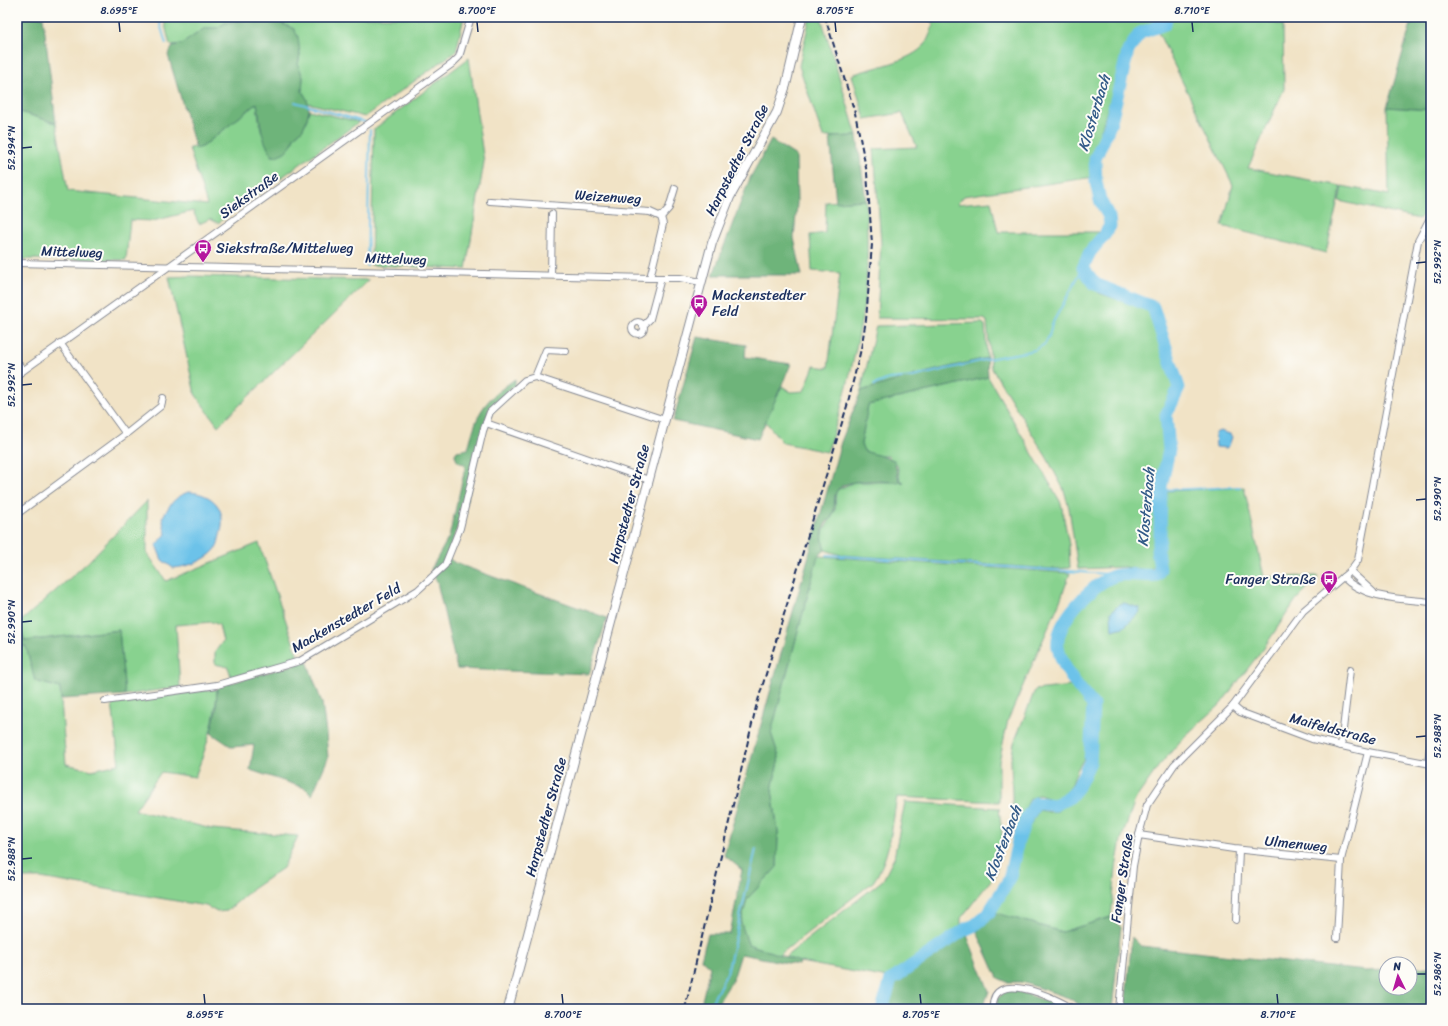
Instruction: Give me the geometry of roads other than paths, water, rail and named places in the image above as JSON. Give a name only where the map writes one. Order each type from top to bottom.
[{"type":"street","name":"Siekstraße","points":[[17,375],[452,64],[459,57],[471,17]]},
{"type":"street","name":"Harpstedter Straße","points":[[508,1009],[712,243],[730,197],[764,138],[781,102],[802,17]]},
{"type":"street","points":[[650,278],[663,230],[661,217],[669,208],[675,188]]},
{"type":"street","name":"Weizenweg","points":[[490,201],[650,212],[661,217]]},
{"type":"street","points":[[551,275],[552,214]]},
{"type":"street","name":"Fanger Straße","points":[[1119,1009],[1133,866],[1147,805],[1169,772],[1190,748],[1233,706],[1303,611],[1350,571],[1356,565],[1360,555],[1418,241],[1420,234],[1431,216]]},
{"type":"street","name":"Mittelweg","points":[[17,262],[170,267],[271,267],[661,278],[701,282]]},
{"type":"street","points":[[643,326],[650,319],[661,278]]},
{"type":"street","points":[[60,344],[126,434]]},
{"type":"street","points":[[566,351],[546,350],[535,377],[665,420]]},
{"type":"street","points":[[17,362],[23,370]]},
{"type":"street","name":"Mackenstedter Feld","points":[[105,701],[217,686],[300,661],[418,590],[445,565],[455,542],[490,412],[510,392],[525,380],[535,377]]},
{"type":"street","points":[[17,514],[126,434],[161,406],[163,398]]},
{"type":"street","points":[[486,423],[649,480]]},
{"type":"street","points":[[1350,571],[1373,592]]},
{"type":"street","points":[[1343,577],[1350,584],[1362,591],[1373,592],[1391,597],[1431,602]]},
{"type":"street","points":[[1341,746],[1350,670]]},
{"type":"street","name":"Maifeldstraße","points":[[1233,706],[1240,712],[1247,715],[1312,739],[1368,752],[1429,763]]},
{"type":"street","points":[[1429,763],[1431,739]]},
{"type":"street","name":"Ulmenweg","points":[[1139,835],[1240,850],[1341,860],[1368,752]]},
{"type":"street","points":[[1236,920],[1240,850]]},
{"type":"street","points":[[1337,938],[1341,860]]},
{"type":"street","points":[[993,1009],[992,1001],[997,992],[1006,987],[1018,987],[1065,1004],[1073,1009]]},
{"type":"water","points":[[1220,431],[1230,434],[1232,437],[1229,446],[1226,448],[1216,447],[1215,433]]},
{"type":"water","points":[[188,492],[205,495],[216,504],[222,517],[222,526],[217,547],[211,554],[196,563],[173,568],[162,560],[156,545],[166,534],[162,518],[175,499]]},
{"type":"water","points":[[1124,603],[1139,608],[1140,612],[1124,627],[1112,630],[1111,612],[1120,604]]},
{"type":"waterway","points":[[158,17],[166,44]]},
{"type":"waterway","name":"Klosterbach","points":[[882,1009],[891,980],[964,930],[975,925],[988,914],[1009,880],[1018,841],[1026,819],[1036,803],[1055,805],[1070,797],[1078,787],[1090,762],[1093,705],[1067,671],[1058,647],[1058,637],[1068,616],[1086,595],[1105,580],[1119,575],[1157,575],[1160,569],[1157,550],[1160,539],[1161,487],[1169,450],[1166,415],[1179,388],[1153,307],[1095,284],[1083,268],[1090,252],[1110,226],[1109,217],[1100,200],[1096,182],[1095,159],[1110,125],[1128,51],[1140,33],[1165,24],[1166,17]]},
{"type":"waterway","points":[[295,102],[365,122]]},
{"type":"waterway","points":[[367,266],[370,130]]},
{"type":"waterway","points":[[874,385],[889,379],[913,377],[993,358],[1035,350],[1045,344],[1052,324],[1083,268]]},
{"type":"waterway","points":[[1161,490],[1240,487]]},
{"type":"waterway","points":[[827,555],[1107,574],[1113,577]]},
{"type":"waterway","points":[[708,1009],[727,973],[756,849]]},
{"type":"railway","points":[[685,1009],[756,707],[847,406],[861,349],[866,320],[872,244],[867,173],[855,113],[825,17]]},
{"type":"place","name":"Siekstraße/Mittelweg","points":[[203,263]]},
{"type":"place","name":"Mackenstedter Feld","points":[[699,318]]},
{"type":"place","name":"Fanger Straße","points":[[1329,594]]}]
